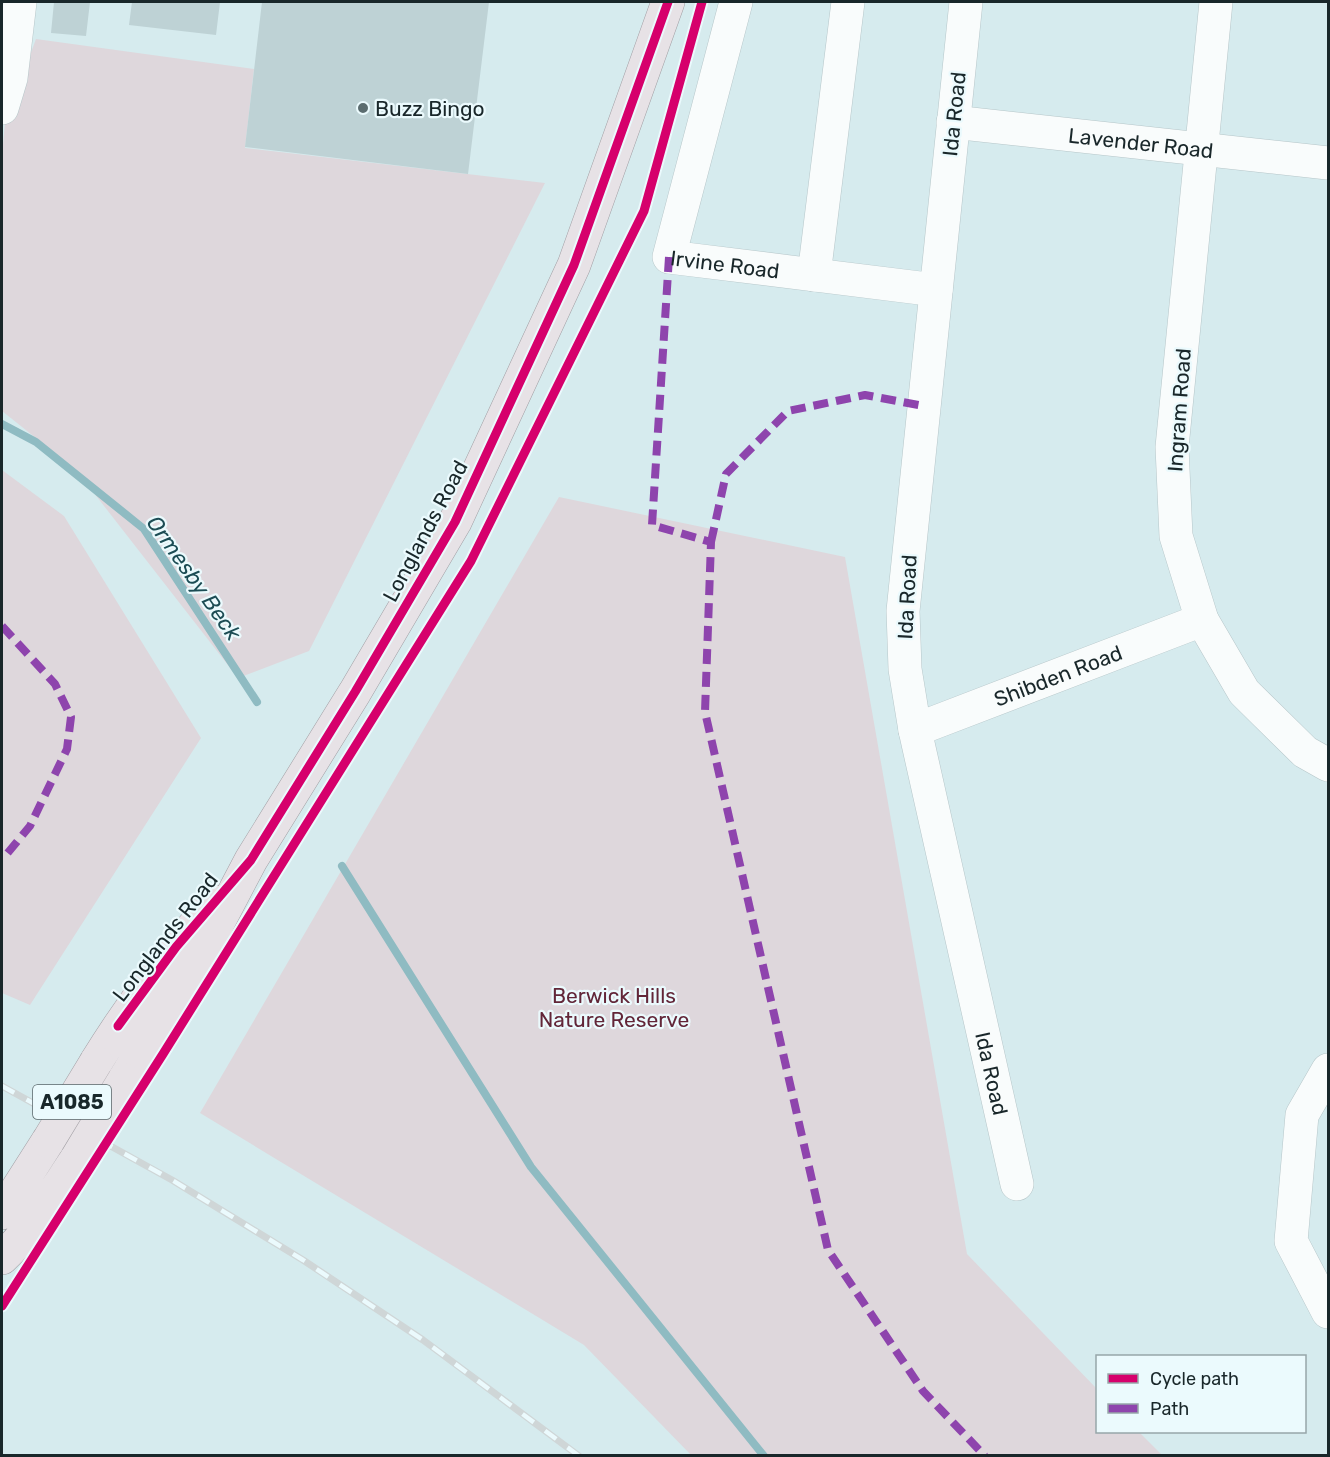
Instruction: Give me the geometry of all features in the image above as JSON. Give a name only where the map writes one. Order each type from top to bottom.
[{"type":"main road","name":"Longlands Road","points":[[2,1258],[32,1223],[77,1158],[200,957],[250,860],[355,693],[456,522],[574,265],[668,2]]},
{"type":"main road","name":"Longlands Road","points":[[2,1213],[28,1175],[118,1026],[176,946],[250,860]]},
{"type":"street","points":[[2,108],[11,78],[20,2]]},
{"type":"street","name":"Irvine Road","points":[[736,2],[669,257],[936,290]]},
{"type":"street","points":[[814,275],[848,2]]},
{"type":"street","name":"Ida Road","points":[[966,2],[903,611],[905,669],[915,730],[1017,1184]]},
{"type":"street","name":"Ingram Road","points":[[1216,2],[1172,447],[1176,536],[1202,621],[1244,692],[1305,752],[1329,765]]},
{"type":"street","name":"Lavender Road","points":[[953,123],[1329,163]]},
{"type":"street","name":"Shibden Road","points":[[915,730],[1202,621]]},
{"type":"street","points":[[1329,1070],[1302,1115],[1291,1241],[1329,1312]]},
{"type":"green space","points":[[36,39],[254,69],[245,148],[545,183],[309,651],[238,678],[76,470],[2,411],[2,156],[5,122]]},
{"type":"green space","points":[[2,470],[64,516],[201,738],[30,1005],[2,993]]},
{"type":"green space","name":"Berwick Hills Nature Reserve","points":[[559,497],[845,557],[967,1254],[1096,1388],[1096,1433],[1140,1433],[1162,1455],[691,1455],[584,1345],[200,1113]]},
{"type":"building","points":[[54,2],[90,2],[86,36],[51,33]]},
{"type":"building","points":[[132,2],[220,2],[216,35],[129,25]]},
{"type":"building","name":"Buzz Bingo","points":[[262,2],[489,2],[468,174],[245,147]]},
{"type":"waterway","name":"Ormesby Beck","points":[[2,424],[36,442],[144,529],[257,702]]},
{"type":"waterway","points":[[342,866],[531,1167],[764,1456]]},
{"type":"railway","points":[[2,1086],[172,1180],[303,1260],[423,1340],[579,1456]]},
{"type":"marked path","points":[[669,257],[652,525],[711,542],[705,712],[828,1250],[923,1391],[985,1456]]},
{"type":"marked path","points":[[711,542],[726,474],[788,411],[865,395],[924,406]]},
{"type":"marked path","points":[[2,626],[55,684],[71,717],[67,749],[30,826],[2,857]]},
{"type":"cycle path","points":[[118,1026],[176,947],[251,860],[355,692],[455,522],[574,265],[668,2]]},
{"type":"cycle path","points":[[2,1306],[163,1054],[471,561],[644,211],[702,2]]},
{"type":"place","name":"Buzz Bingo","points":[[363,108]]}]
